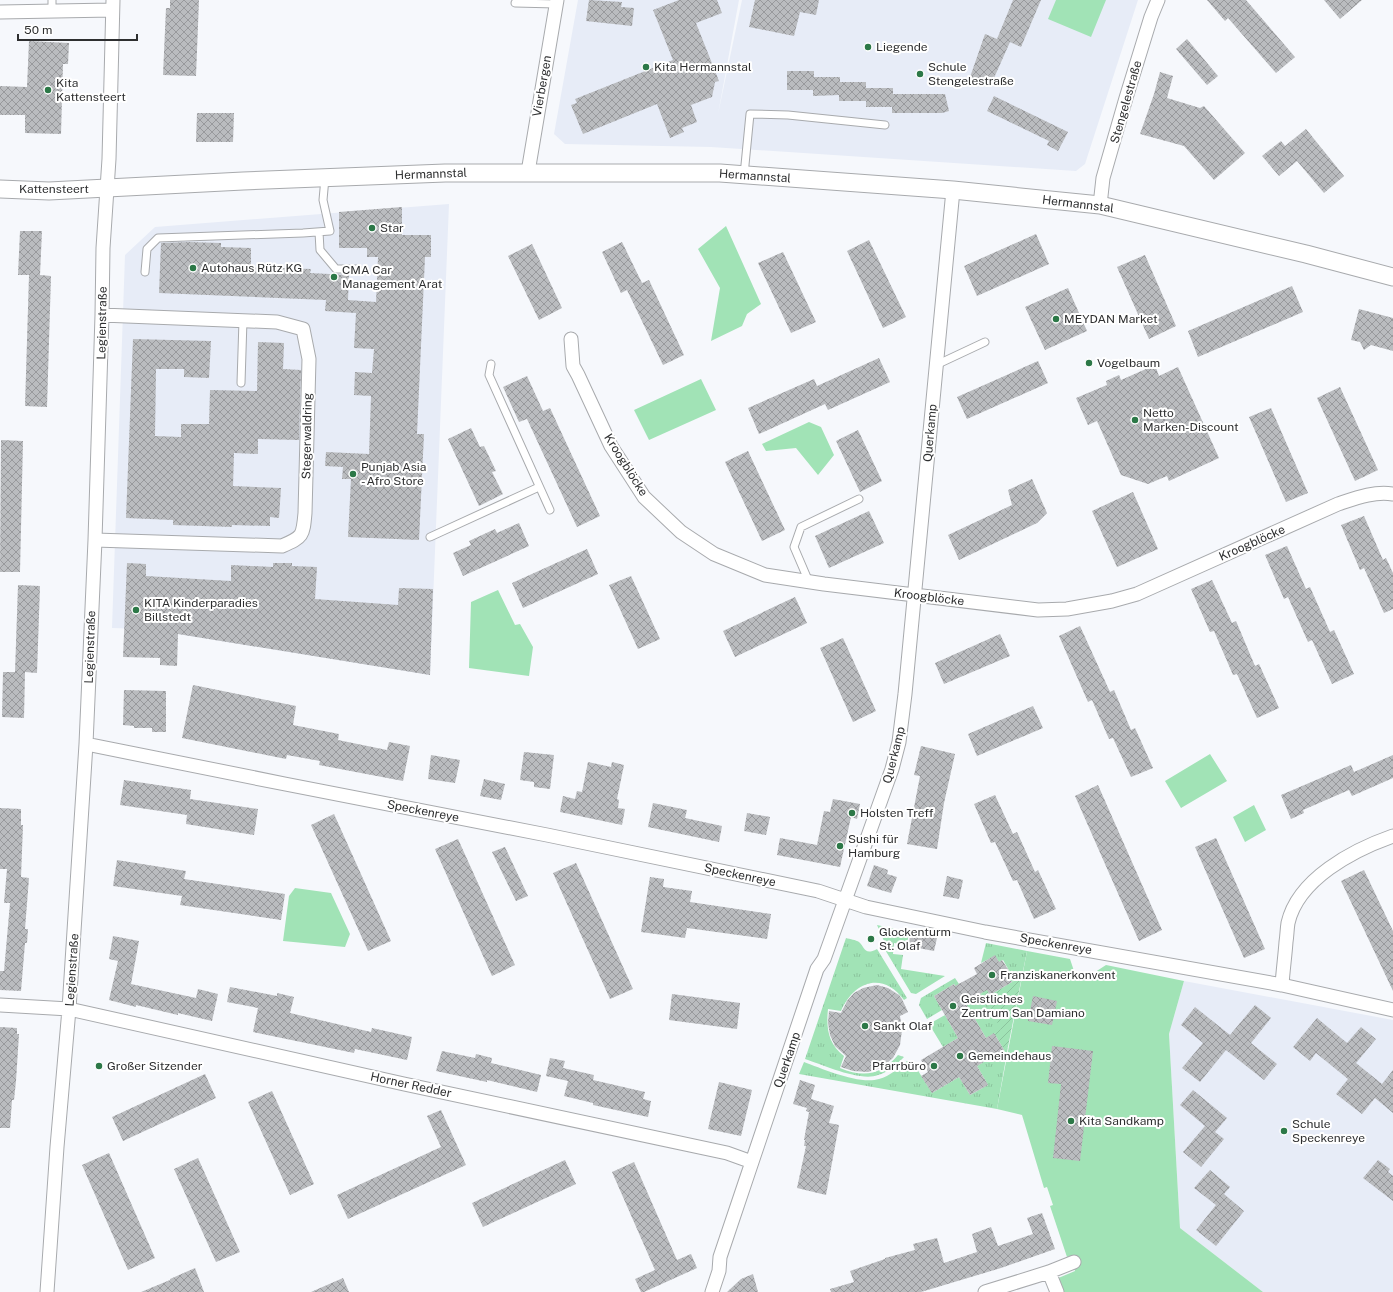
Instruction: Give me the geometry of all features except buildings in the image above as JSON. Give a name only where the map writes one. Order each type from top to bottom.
[{"type":"street","name":"Stengelestraße","points":[[1100,205],[1104,178],[1124,105],[1151,17],[1158,0]]},
{"type":"street","name":"Vierbergen","points":[[528,172],[557,2]]},
{"type":"street","points":[[0,12],[52,5],[113,5]]},
{"type":"street","name":"Legienstraße","points":[[47,1292],[57,1147],[69,1009],[86,744],[95,540],[103,248],[108,188],[113,5]]},
{"type":"street","name":"Hermannstal","points":[[108,188],[445,173],[720,173],[953,190],[1100,205],[1299,252],[1393,277]]},
{"type":"street","name":"Kattensteert","points":[[0,189],[49,191],[108,188]]},
{"type":"street","name":"Querkamp","points":[[712,1292],[719,1271],[720,1257],[817,969],[824,959],[892,769],[897,749],[902,724],[953,190]]},
{"type":"street","name":"Stegerwaldring","points":[[95,540],[282,546],[298,539],[304,530],[309,359],[303,329],[277,322],[102,315]]},
{"type":"street","name":"Kroogblöcke","points":[[571,339],[573,366],[611,446],[644,497],[681,532],[714,554],[765,575],[914,596],[1038,610],[1067,609],[1112,601],[1137,594],[1362,495],[1393,494]]},
{"type":"street","name":"Speckenreye","points":[[86,744],[547,834],[818,891],[866,907],[985,932],[1282,985],[1393,1010]]},
{"type":"street","points":[[1282,985],[1288,924],[1295,904],[1303,892],[1328,869],[1352,855],[1393,836]]},
{"type":"street","name":"Horner Redder","points":[[0,1005],[69,1009],[404,1084],[720,1151],[752,1162]]},
{"type":"street","points":[[985,1292],[1049,1272],[1074,1262]]},
{"type":"street","points":[[1049,1272],[1057,1292]]},
{"type":"lane","points":[[515,3],[557,2]]},
{"type":"lane","points":[[744,175],[750,114],[788,114],[885,124]]},
{"type":"lane","points":[[145,272],[147,249],[158,238],[330,231],[323,200],[325,178]]},
{"type":"lane","points":[[319,232],[320,250],[336,269],[358,269]]},
{"type":"lane","points":[[241,383],[243,320]]},
{"type":"lane","points":[[936,365],[985,342]]},
{"type":"lane","points":[[491,364],[489,375],[550,510]]},
{"type":"lane","points":[[430,537],[539,487]]},
{"type":"lane","points":[[809,582],[794,547],[801,527],[860,499]]},
{"type":"shaded area","name":"Schule Stengelestraße","points":[[578,0],[739,0],[718,114],[742,0],[1138,0],[1085,164],[1076,171],[711,147],[565,144],[554,134]]},
{"type":"shaded area","points":[[449,204],[430,675],[178,634],[178,630],[112,628],[125,255],[155,227]]},
{"type":"shaded area","name":"Schule Speckenreye","points":[[1184,981],[1393,1020],[1393,1292],[1263,1292],[1180,1228],[1169,1034]]},
{"type":"green space","points":[[1056,0],[1106,0],[1091,37],[1048,19]]},
{"type":"green space","points":[[726,226],[761,304],[747,314],[742,326],[711,341],[720,288],[698,249]]},
{"type":"green space","points":[[701,379],[716,410],[649,440],[634,410]]},
{"type":"green space","points":[[809,422],[821,427],[834,455],[818,475],[796,448],[766,451],[762,444]]},
{"type":"green space","points":[[498,590],[515,625],[520,624],[533,647],[529,676],[469,668],[471,602]]},
{"type":"green space","points":[[1210,754],[1227,781],[1181,808],[1165,781]]},
{"type":"green space","points":[[1254,805],[1266,830],[1245,842],[1233,817]]},
{"type":"green space","points":[[295,888],[331,893],[350,934],[345,947],[283,941],[289,896]]},
{"type":"green space","points":[[877,925],[909,932],[907,945],[894,943],[893,954],[903,955],[901,969],[945,976],[916,994],[911,993],[881,943],[884,941]]},
{"type":"green space","points":[[846,938],[859,942],[867,951],[870,952],[877,949],[907,998],[904,1000],[896,991],[887,985],[870,983],[853,993],[841,1011],[828,1009],[827,1023],[831,1041],[844,1056],[840,1068],[857,1073],[872,1073],[885,1067],[898,1055],[904,1057],[889,1070],[871,1077],[852,1075],[805,1059]]},
{"type":"green space","points":[[986,943],[1027,951],[1022,976],[1012,982],[1008,976],[1011,974],[1003,960],[999,962],[995,956],[981,963]]},
{"type":"green space","points":[[1027,951],[1070,959],[1075,974],[1089,976],[1106,965],[1184,981],[1169,1034],[1180,1228],[1263,1292],[1062,1292],[1056,1279],[1075,1271],[1070,1256],[1067,1257],[1050,1206],[1053,1205],[1047,1187],[1044,1188],[1022,1115],[997,1109]]},
{"type":"green space","points":[[1022,976],[1008,1047],[1004,1050],[994,1033],[1001,1029],[981,993],[987,989],[990,995]]},
{"type":"green space","points":[[955,978],[959,984],[956,987],[954,984],[934,996],[942,1010],[927,1019],[919,1005],[921,998]]},
{"type":"green space","points":[[981,993],[1002,1029],[986,1038],[965,1002]]},
{"type":"green space","points":[[945,1015],[958,1038],[943,1047],[929,1024]]},
{"type":"green space","points":[[1008,1047],[997,1109],[799,1074],[804,1062],[852,1078],[871,1080],[887,1076],[907,1061],[912,1061],[932,1093],[959,1077],[970,1095],[988,1085],[977,1066]]},
{"type":"place","name":"Liegende","points":[[868,47]]},
{"type":"place","name":"Kita Hermannstal","points":[[646,67]]},
{"type":"place","name":"Schule Stengelestraße","points":[[920,74]]},
{"type":"place","name":"Kita Kattensteert","points":[[48,90]]},
{"type":"place","name":"Star","points":[[372,228]]},
{"type":"place","name":"Autohaus Rütz KG","points":[[193,268]]},
{"type":"place","name":"CMA Car Management Arat","points":[[334,277]]},
{"type":"place","name":"MEYDAN Market","points":[[1056,319]]},
{"type":"place","name":"Vogelbaum","points":[[1089,363]]},
{"type":"place","name":"Netto Marken-Discount","points":[[1135,420]]},
{"type":"place","name":"Punjab Asia - Afro Store","points":[[353,474]]},
{"type":"place","name":"KITA Kinderparadies Billstedt","points":[[136,610]]},
{"type":"place","name":"Holsten Treff","points":[[852,813]]},
{"type":"place","name":"Sushi für Hamburg","points":[[840,846]]},
{"type":"place","name":"Glockenturm St. Olaf","points":[[871,939]]},
{"type":"place","name":"Franziskanerkonvent","points":[[992,975]]},
{"type":"place","name":"Geistliches Zentrum San Damiano","points":[[953,1006]]},
{"type":"place","name":"Sankt Olaf","points":[[865,1026]]},
{"type":"place","name":"Gemeindehaus","points":[[960,1056]]},
{"type":"place","name":"Großer Sitzender","points":[[99,1066]]},
{"type":"place","name":"Pfarrbüro","points":[[934,1066]]},
{"type":"place","name":"Kita Sandkamp","points":[[1071,1121]]},
{"type":"place","name":"Schule Speckenreye","points":[[1284,1131]]}]
